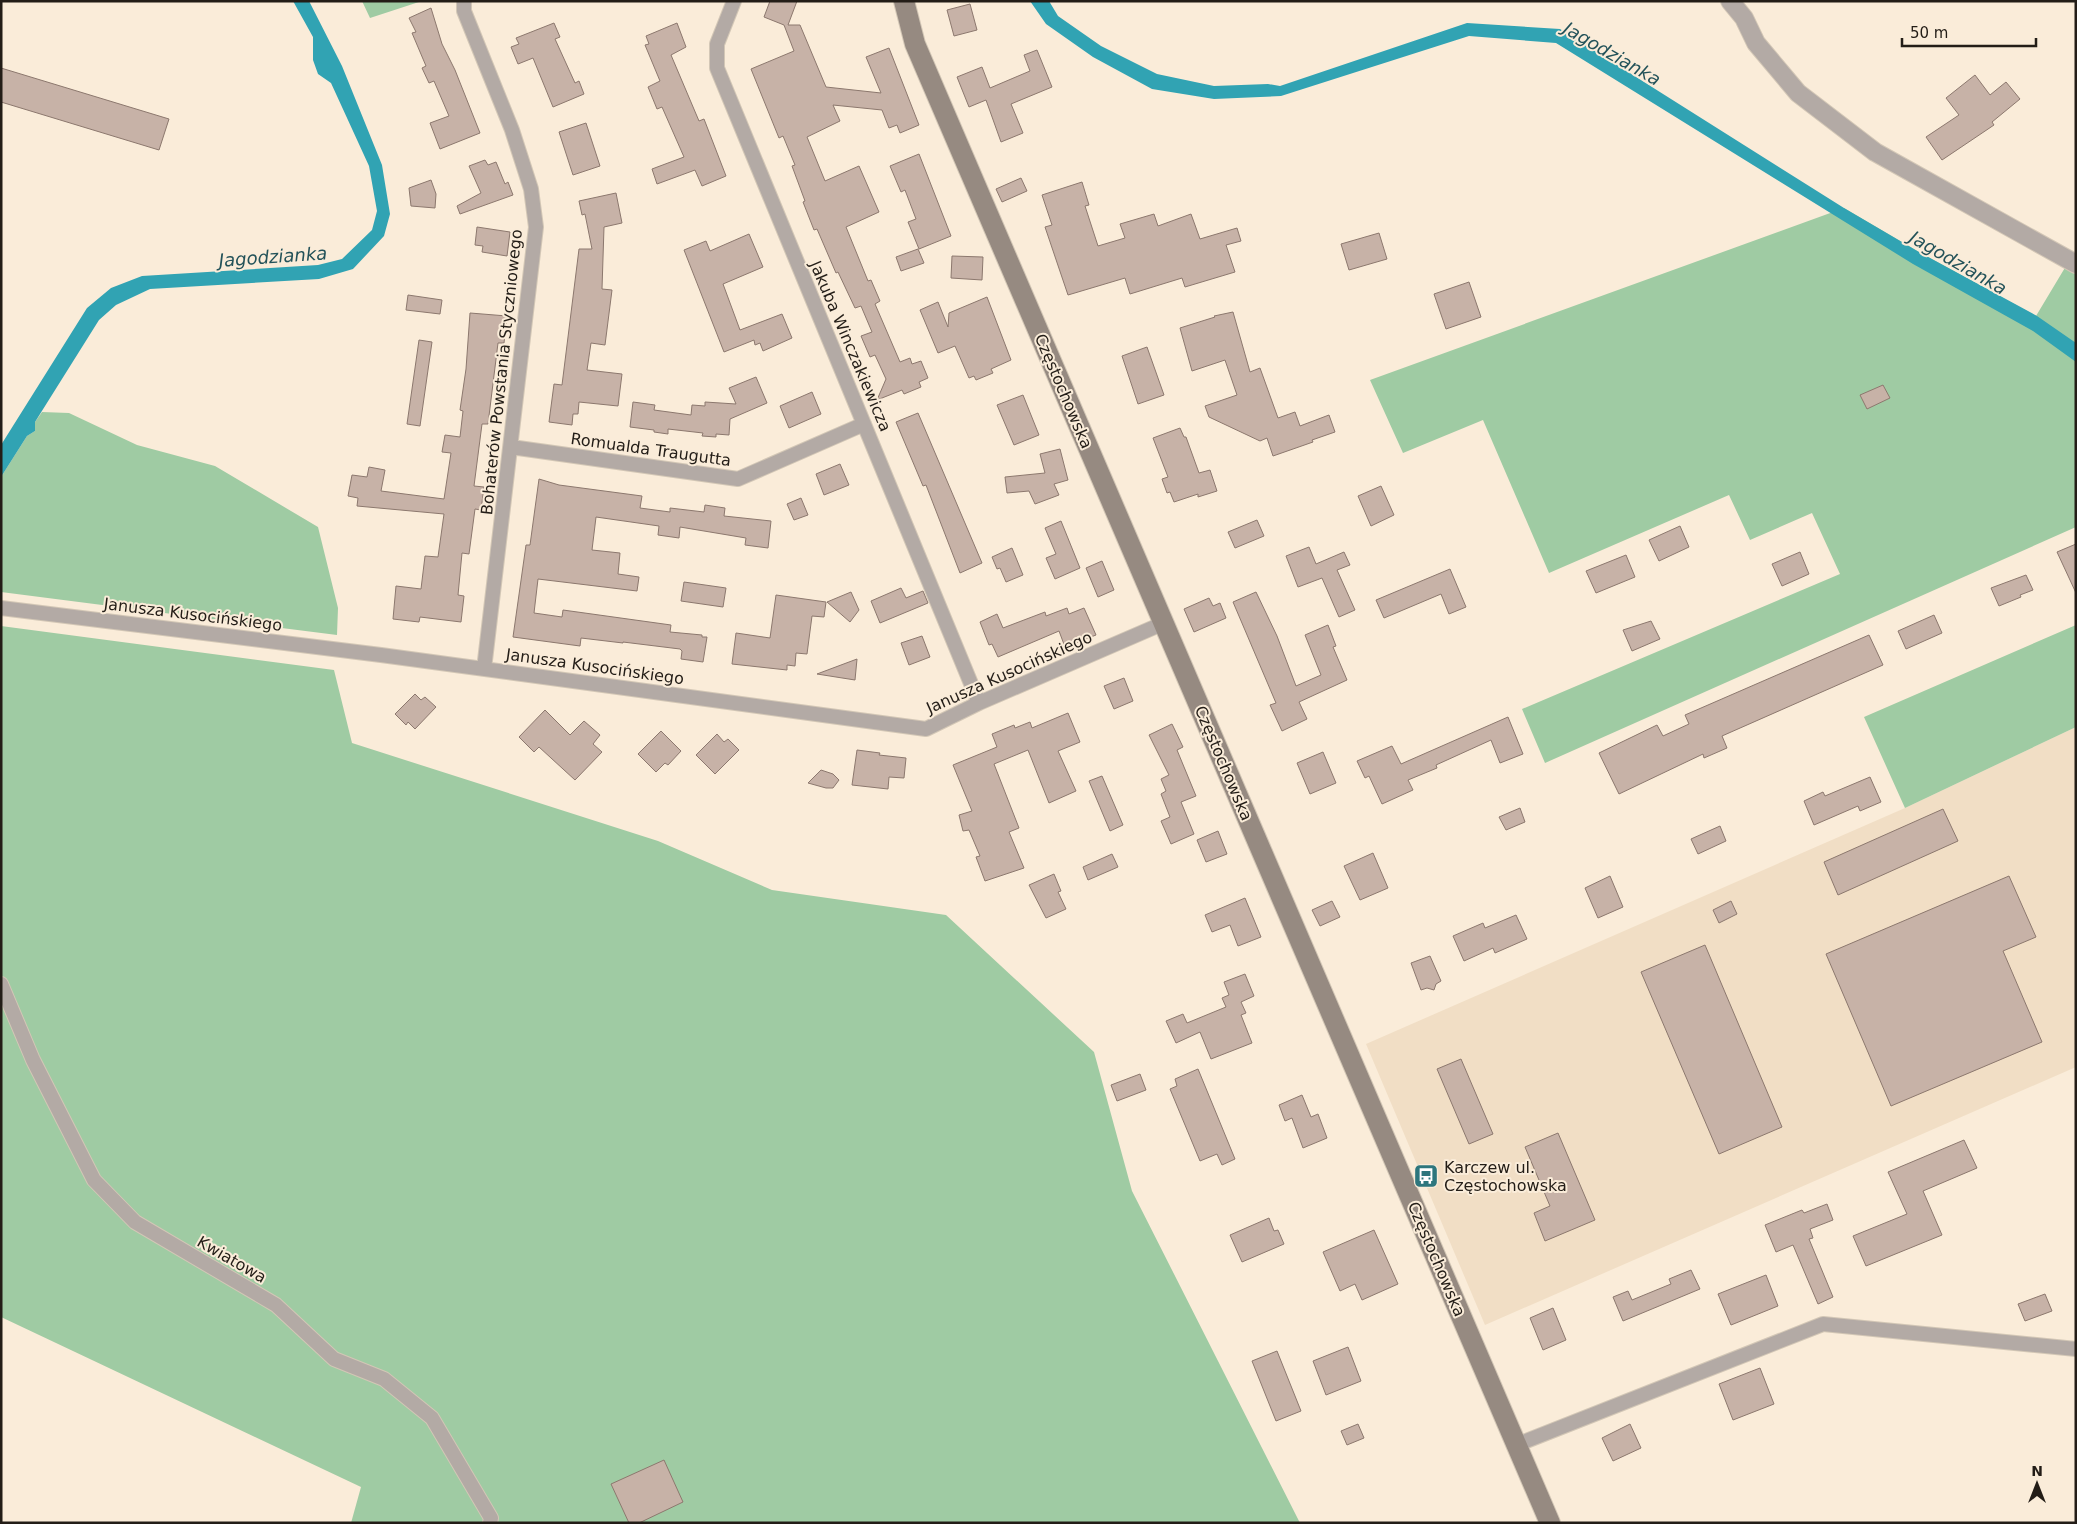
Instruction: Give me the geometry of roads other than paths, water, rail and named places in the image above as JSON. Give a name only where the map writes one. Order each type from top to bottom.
[{"type":"main road","name":"Częstochowska","points":[[904,1],[915,44],[1550,1523]]},
{"type":"street","name":"Bohaterów Powstania Styczniowego","points":[[464,1],[464,11],[512,130],[529,180],[536,227],[484,669]]},
{"type":"street","name":"Jakuba Winczakiewicza","points":[[734,1],[717,44],[717,68],[979,703]]},
{"type":"street","points":[[1730,1],[1744,18],[1756,43],[1798,93],[1876,152],[2076,264]]},
{"type":"street","name":"Romualda Traugutta","points":[[511,447],[738,479],[864,424]]},
{"type":"street","name":"Janusza Kusocińskiego","points":[[1,608],[484,669],[926,729],[979,703],[1164,623]]},
{"type":"street","name":"Kwiatowa","points":[[1,984],[33,1060],[94,1180],[135,1222],[276,1304],[334,1359],[384,1379],[432,1418],[491,1518],[490,1523]]},
{"type":"street","points":[[1516,1445],[1823,1324],[2076,1349]]},
{"type":"water","points":[[293,1],[309,1],[342,66],[382,165],[390,214],[384,236],[353,269],[319,279],[150,289],[116,305],[99,320],[35,422],[35,431],[27,436],[1,477],[1,445],[87,308],[111,288],[142,276],[318,265],[342,259],[372,230],[377,211],[369,166],[331,83],[318,74],[313,60],[313,37]]},
{"type":"water","points":[[1030,1],[1049,1],[1058,16],[1101,46],[1157,74],[1214,86],[1268,84],[1280,86],[1467,23],[1560,29],[1844,208],[1919,252],[2037,316],[2076,343],[2076,362],[2033,331],[1913,264],[1556,43],[1469,36],[1281,96],[1214,99],[1152,89],[1093,57],[1046,24]]},
{"type":"place","name":"Karczew ul. Częstochowska","points":[[1426,1176]]},
{"type":"water label","name":"Jagodzianka","points":[[1612,54]]},
{"type":"water label","name":"Jagodzianka","points":[[273,257]]},
{"type":"water label","name":"Jagodzianka","points":[[1958,263]]}]
